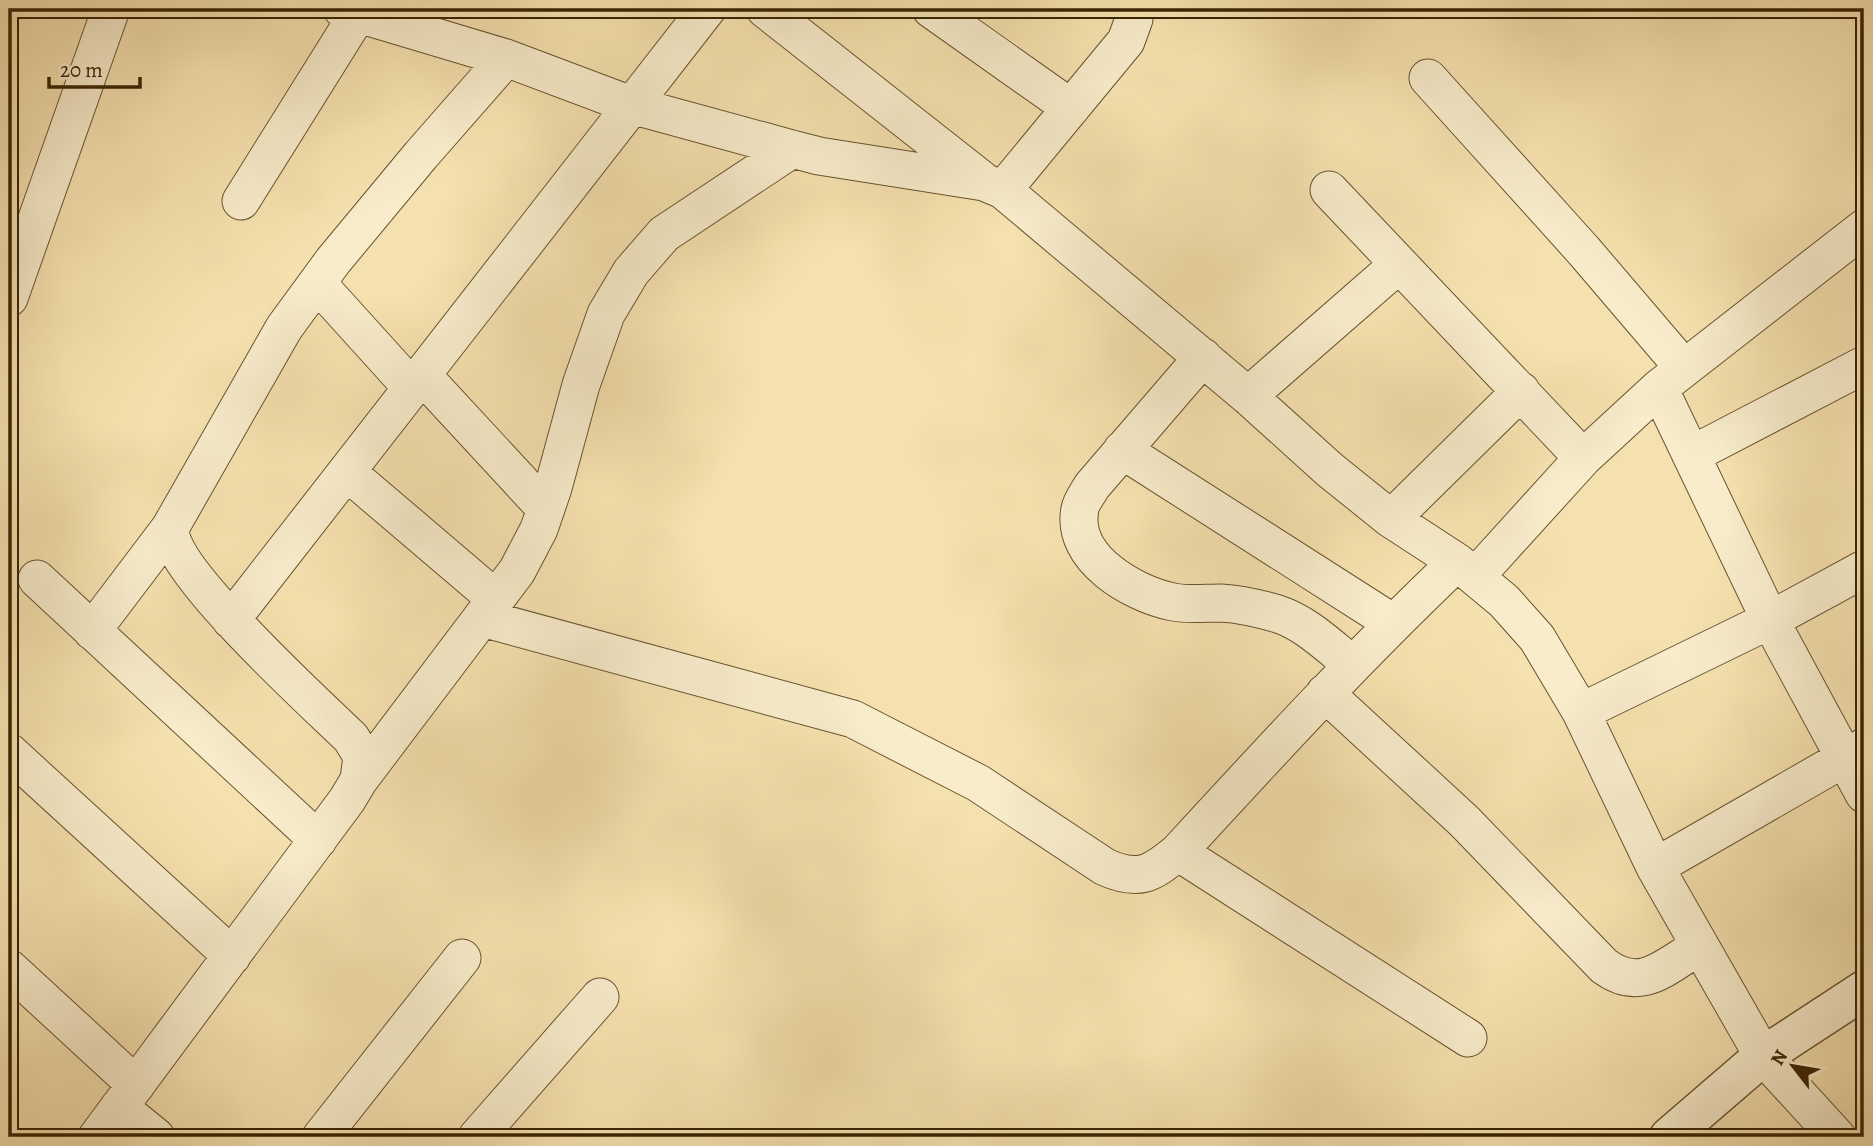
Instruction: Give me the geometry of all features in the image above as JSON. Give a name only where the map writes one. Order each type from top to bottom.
[{"type":"street","points":[[9,298],[111,9]]},
{"type":"street","points":[[231,620],[706,9]]},
{"type":"street","points":[[765,9],[993,186],[1203,357],[1330,470],[1391,519],[1466,570],[1504,601],[1537,638],[1581,712],[1655,867],[1763,1056],[1837,1137]]},
{"type":"street","points":[[931,9],[1071,108]]},
{"type":"street","points":[[993,186],[1071,108],[1126,41],[1134,19],[1132,9]]},
{"type":"street","points":[[241,201],[354,10],[506,58],[631,105],[820,156],[993,186]]},
{"type":"street","points":[[92,631],[170,528],[284,328],[421,155],[506,58]]},
{"type":"street","points":[[1428,78],[1584,251],[1671,378],[1691,455],[1770,621],[1854,752],[1864,794]]},
{"type":"street","points":[[97,1137],[318,840],[359,780],[517,571],[539,529],[546,509],[581,385],[606,314],[631,272],[664,234],[792,149]]},
{"type":"street","points":[[1329,190],[1583,458]]},
{"type":"street","points":[[346,472],[489,608],[853,719],[978,783],[1105,867],[1119,873],[1142,875],[1153,872],[1178,852],[1393,623],[1466,570],[1671,378],[1864,228]]},
{"type":"street","points":[[1248,396],[1399,264]]},
{"type":"street","points":[[317,283],[546,509]]},
{"type":"street","points":[[1203,357],[1092,486],[1080,508],[1079,527],[1090,554],[1120,579],[1144,593],[1164,600],[1174,603],[1224,603],[1280,615],[1313,633],[1353,665]]},
{"type":"street","points":[[1691,455],[1864,365]]},
{"type":"street","points":[[1391,519],[1521,391]]},
{"type":"street","points":[[1122,450],[1393,623]]},
{"type":"street","points":[[170,528],[172,544],[185,564],[231,620],[351,737],[362,756],[359,780]]},
{"type":"street","points":[[1581,712],[1770,621],[1864,569]]},
{"type":"street","points":[[37,579],[318,840]]},
{"type":"street","points":[[1325,693],[1464,821],[1604,967],[1631,980],[1645,979],[1700,946]]},
{"type":"street","points":[[9,752],[232,956]]},
{"type":"street","points":[[1655,867],[1854,752]]},
{"type":"street","points":[[1178,852],[1468,1038]]},
{"type":"street","points":[[321,1137],[462,958]]},
{"type":"street","points":[[9,968],[128,1096],[156,1137]]},
{"type":"street","points":[[1669,1137],[1763,1056],[1864,990]]},
{"type":"street","points":[[477,1137],[600,997]]}]
